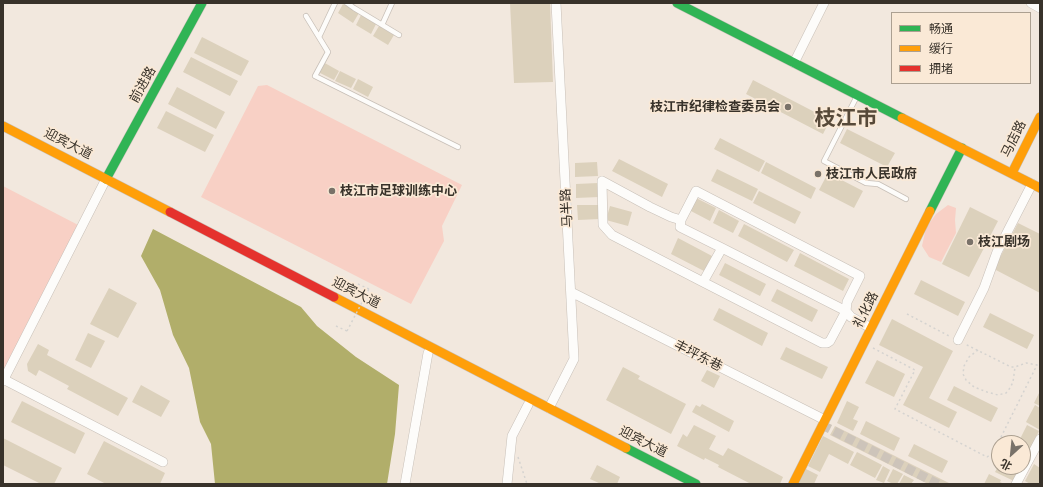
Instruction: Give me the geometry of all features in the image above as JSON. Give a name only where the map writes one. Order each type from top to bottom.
[{"type":"main road","name":"前进路","points":[[105,182],[202,3]]},
{"type":"main road","points":[[677,3],[1036,186]]},
{"type":"main road","name":"马店路","points":[[1012,173],[1040,117]]},
{"type":"main road","name":"迎宾大道","points":[[3,126],[105,182],[428,353],[682,484]]},
{"type":"main road","name":"迎宾大道","points":[[3,133],[105,182],[550,408],[696,484]]},
{"type":"main road","name":"礼化路","points":[[793,484],[962,148]]},
{"type":"street","name":"马半路","points":[[550,408],[574,359],[556,3]]},
{"type":"street","points":[[794,63],[824,3]]},
{"type":"street","points":[[1031,3],[1040,8]]},
{"type":"street","points":[[681,220],[650,207],[602,181],[603,225],[612,234],[822,342],[827,343],[830,341],[846,311],[847,302],[860,276],[696,191],[681,220],[680,227],[846,311],[851,317],[872,328]]},
{"type":"street","points":[[105,182],[3,380],[163,462]]},
{"type":"street","points":[[958,340],[984,288],[997,252],[1036,186]]},
{"type":"street","points":[[704,282],[722,248]]},
{"type":"street","name":"丰坪东巷","points":[[571,292],[825,420]]},
{"type":"street","points":[[405,484],[428,353]]},
{"type":"street","points":[[507,484],[512,436],[528,405]]},
{"type":"street","points":[[1016,484],[1040,439]]},
{"type":"lane","points":[[319,37],[335,3]]},
{"type":"lane","points":[[347,3],[399,35]]},
{"type":"lane","points":[[382,25],[392,3]]},
{"type":"lane","points":[[306,16],[328,52],[315,76],[458,147]]},
{"type":"lane","points":[[858,95],[824,161],[866,183],[878,184],[906,199]]},
{"type":"path","points":[[336,326],[347,331],[369,289],[358,284]]},
{"type":"path","points":[[864,343],[915,370],[895,409],[987,457],[993,453],[1037,365],[1026,363],[1011,367],[907,314]]},
{"type":"path","points":[[971,347],[973,354]]},
{"type":"path","points":[[978,350],[969,357],[962,374],[974,387],[998,395],[1006,393],[1013,382],[1015,367]]},
{"type":"path","points":[[511,448],[519,458],[527,484]]},
{"type":"shaded area","name":"枝江市足球训练中心","points":[[267,85],[462,185],[442,226],[444,241],[411,304],[201,197],[258,86]]},
{"type":"shaded area","points":[[3,186],[82,227],[3,381]]},
{"type":"shaded area","points":[[948,205],[956,208],[956,233],[941,262],[929,257],[922,246],[926,228],[936,214]]},
{"type":"shaded area","points":[[153,229],[301,307],[317,326],[356,357],[399,385],[395,434],[387,484],[215,484],[211,444],[200,422],[189,368],[173,335],[160,290],[141,256]]},
{"type":"building","points":[[510,3],[550,3],[553,82],[514,83]]},
{"type":"building","points":[[343,4],[359,13],[353,23],[338,13]]},
{"type":"building","points":[[361,15],[376,24],[371,34],[356,25]]},
{"type":"building","points":[[379,26],[394,35],[388,45],[373,36]]},
{"type":"building","points":[[202,37],[249,61],[241,76],[194,53]]},
{"type":"building","points":[[191,57],[238,81],[230,96],[183,72]]},
{"type":"building","points":[[323,62],[339,71],[334,80],[318,72]]},
{"type":"building","points":[[340,71],[356,79],[351,88],[335,81]]},
{"type":"building","points":[[358,79],[373,87],[368,97],[353,89]]},
{"type":"building","name":"枝江市纪律检查委员会","points":[[753,80],[830,120],[823,134],[746,94]]},
{"type":"building","points":[[177,87],[225,112],[216,129],[168,104]]},
{"type":"building","points":[[166,111],[214,135],[205,152],[157,128]]},
{"type":"building","points":[[847,129],[895,153],[887,167],[840,143]]},
{"type":"building","points":[[720,138],[765,161],[759,172],[714,149]]},
{"type":"building","points":[[619,159],[668,184],[662,197],[612,171]]},
{"type":"building","points":[[597,162],[598,176],[575,177],[575,163]]},
{"type":"building","points":[[766,162],[816,188],[811,199],[761,173]]},
{"type":"building","points":[[717,169],[758,189],[752,201],[711,181]]},
{"type":"building","points":[[828,173],[863,191],[854,208],[819,190]]},
{"type":"building","points":[[598,183],[599,197],[576,198],[576,184]]},
{"type":"building","points":[[759,191],[801,212],[795,224],[753,203]]},
{"type":"building","points":[[696,198],[716,208],[710,221],[689,210]]},
{"type":"building","points":[[577,205],[599,205],[600,219],[578,220]]},
{"type":"building","points":[[610,206],[632,212],[628,226],[606,220]]},
{"type":"building","name":"枝江剧场","points":[[970,207],[998,221],[969,277],[942,264]]},
{"type":"building","points":[[719,210],[739,221],[733,233],[713,223]]},
{"type":"building","points":[[1018,223],[1040,234],[1040,293],[994,269]]},
{"type":"building","points":[[744,224],[794,250],[787,262],[738,236]]},
{"type":"building","points":[[678,238],[712,256],[704,271],[671,254]]},
{"type":"building","points":[[800,253],[849,279],[843,291],[794,266]]},
{"type":"building","points":[[725,263],[766,284],[760,296],[719,275]]},
{"type":"building","points":[[921,280],[965,302],[958,316],[914,294]]},
{"type":"building","points":[[109,288],[137,303],[118,338],[90,324]]},
{"type":"building","points":[[777,289],[818,310],[812,322],[771,301]]},
{"type":"building","points":[[719,308],[768,333],[762,346],[713,320]]},
{"type":"building","points":[[990,313],[1034,335],[1027,349],[983,327]]},
{"type":"building","points":[[892,319],[953,351],[929,398],[957,412],[949,428],[903,405],[923,367],[879,345]]},
{"type":"building","points":[[88,333],[105,341],[91,368],[75,360]]},
{"type":"building","points":[[38,344],[49,350],[47,355],[128,398],[118,416],[67,389],[69,386],[39,370],[36,376],[28,371],[27,364]]},
{"type":"building","points":[[786,347],[828,367],[822,379],[780,359]]},
{"type":"building","points":[[877,360],[905,374],[894,397],[865,383]]},
{"type":"building","points":[[623,367],[640,376],[638,379],[686,404],[671,434],[606,400]]},
{"type":"building","points":[[707,370],[720,376],[714,388],[701,381]]},
{"type":"building","points":[[141,385],[170,401],[161,417],[132,402]]},
{"type":"building","points":[[954,386],[998,408],[991,422],[947,400]]},
{"type":"building","points":[[1040,391],[1040,406],[1034,403]]},
{"type":"building","points":[[22,401],[85,433],[75,454],[11,422]]},
{"type":"building","points":[[847,401],[859,407],[853,419],[858,421],[853,431],[837,423]]},
{"type":"building","points":[[702,404],[734,421],[729,432],[692,412],[696,405],[700,407]]},
{"type":"building","points":[[1035,405],[1040,408],[1040,430],[1026,422]]},
{"type":"building","points":[[866,421],[900,438],[894,451],[860,434]]},
{"type":"building","points":[[694,425],[716,436],[709,449],[723,456],[728,448],[783,477],[780,484],[751,484],[718,467],[719,465],[705,458],[704,460],[677,446],[683,434],[687,437]]},
{"type":"building","points":[[1027,425],[1039,431],[1031,448],[1031,435],[1022,435]]},
{"type":"building","points":[[835,426],[951,484],[928,484],[830,435]]},
{"type":"building","points":[[823,436],[854,452],[848,464],[829,454],[820,472],[808,466]]},
{"type":"building","points":[[3,438],[62,468],[54,484],[41,484],[3,465]]},
{"type":"building","points":[[104,441],[165,473],[160,484],[106,484],[87,474]]},
{"type":"building","points":[[914,444],[948,461],[942,473],[908,456]]},
{"type":"building","points":[[857,452],[882,465],[875,478],[850,465]]},
{"type":"building","points":[[1034,464],[1040,468],[1040,484],[1030,484],[1025,481],[1028,475],[1031,475],[1031,470]]},
{"type":"building","points":[[597,465],[620,477],[617,484],[601,484],[590,479]]},
{"type":"building","points":[[883,466],[890,470],[884,483],[876,480]]},
{"type":"building","points":[[806,469],[818,475],[814,484],[798,484]]},
{"type":"building","points":[[893,469],[903,474],[897,484],[887,481]]},
{"type":"building","points":[[989,474],[1001,480],[1000,482],[1004,484],[984,484]]},
{"type":"building","points":[[904,475],[914,480],[911,484],[899,484]]},
{"type":"building","points":[[1001,475],[1017,475],[1014,481]]},
{"type":"tunnel","points":[[822,425],[938,484]]},
{"type":"traffic: fast","points":[[106,179],[202,3]]},
{"type":"traffic: fast","points":[[677,3],[902,118]]},
{"type":"traffic: fast","points":[[930,211],[962,148]]},
{"type":"traffic: fast","points":[[626,448],[696,484]]},
{"type":"traffic: slow","points":[[1012,173],[1040,117]]},
{"type":"traffic: slow","points":[[902,118],[1040,188]]},
{"type":"traffic: slow","points":[[3,126],[170,212]]},
{"type":"traffic: slow","points":[[793,484],[930,211]]},
{"type":"traffic: slow","points":[[334,297],[626,448]]},
{"type":"traffic: jam","points":[[170,212],[334,297]]},
{"type":"place","name":"枝江市纪律检查委员会","points":[[788,107]]},
{"type":"place","name":"枝江市人民政府","points":[[818,174]]},
{"type":"place","name":"枝江市足球训练中心","points":[[332,191]]},
{"type":"place","name":"枝江剧场","points":[[970,242]]},
{"type":"district","name":"枝江市","points":[[846,119]]}]
